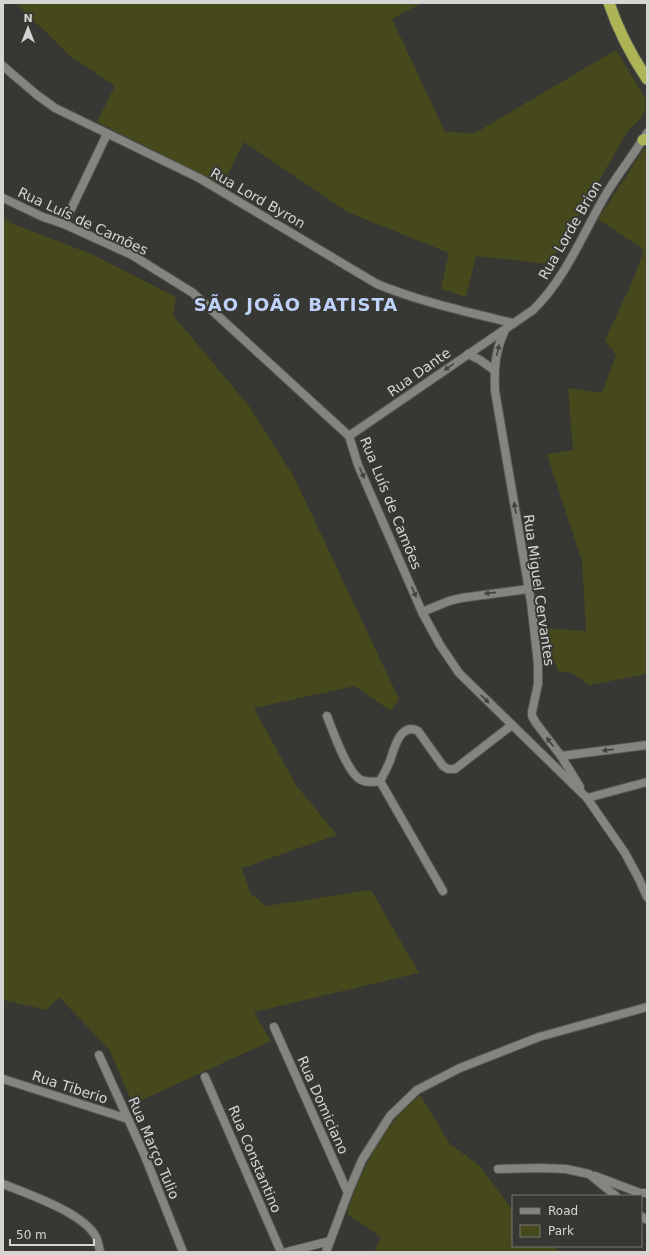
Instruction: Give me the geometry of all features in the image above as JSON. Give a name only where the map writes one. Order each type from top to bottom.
[{"type":"highway","points":[[609,3],[614,18],[632,57],[647,80]]},
{"type":"street","name":"Rua Lord Byron","points":[[3,66],[36,95],[55,108],[199,178],[377,284],[400,294],[455,310],[513,323]]},
{"type":"street","points":[[64,224],[107,134]]},
{"type":"street","name":"Rua Lorde Brion","points":[[505,330],[533,310],[550,292],[625,163],[646,137]]},
{"type":"street","name":"Rua Luís de Camões","points":[[3,198],[43,217],[64,224],[132,256],[193,293],[349,436],[358,465],[422,612],[440,645],[459,673],[587,798],[625,853],[647,897]]},
{"type":"street","name":"Rua Dante","points":[[349,436],[505,330]]},
{"type":"street","name":"Rua Miguel Cervantes","points":[[505,330],[498,350],[494,370],[497,399],[528,589],[538,664],[538,684],[532,716],[561,756],[587,798]]},
{"type":"street","points":[[468,354],[494,370]]},
{"type":"street","points":[[422,612],[449,600],[528,589]]},
{"type":"street","points":[[327,716],[352,772],[360,780],[370,782],[380,781]]},
{"type":"street","points":[[380,781],[398,740],[402,733],[409,729],[418,731],[443,766],[448,769],[455,769],[512,725]]},
{"type":"street","points":[[561,756],[647,745]]},
{"type":"street","points":[[380,781],[443,891]]},
{"type":"street","points":[[587,798],[647,782]]},
{"type":"street","points":[[326,1252],[362,1160],[390,1116],[417,1090],[460,1068],[539,1037],[647,1007]]},
{"type":"street","name":"Rua Domiciano","points":[[274,1027],[348,1193]]},
{"type":"street","name":"Rua Março Tulio","points":[[99,1055],[144,1154],[183,1252]]},
{"type":"street","name":"Rua Constantino","points":[[205,1077],[281,1252]]},
{"type":"street","name":"Rua Tiberio","points":[[3,1079],[128,1120]]},
{"type":"street","points":[[498,1168],[559,1169],[589,1174],[640,1193],[647,1193]]},
{"type":"street","points":[[589,1174],[615,1195]]},
{"type":"street","points":[[3,1184],[65,1210],[82,1221],[96,1236],[100,1252]]},
{"type":"street","points":[[287,1252],[330,1241]]},
{"type":"green space","points":[[16,3],[422,3],[392,19],[445,132],[475,133],[616,50],[644,96],[646,107],[636,123],[628,131],[550,264],[476,256],[466,297],[441,289],[449,253],[347,212],[244,142],[222,185],[97,122],[115,86],[70,56]]},
{"type":"green space","points":[[644,149],[647,149],[647,674],[589,685],[572,673],[559,672],[552,656],[544,656],[544,628],[586,631],[582,561],[547,454],[573,450],[568,388],[602,393],[616,355],[605,340],[633,280],[644,250],[598,219]]},
{"type":"green space","points":[[3,216],[13,224],[89,253],[176,297],[173,315],[249,406],[294,477],[399,699],[391,711],[355,686],[254,708],[296,785],[337,835],[242,868],[250,893],[266,906],[371,890],[419,973],[254,1012],[271,1041],[133,1104],[109,1049],[59,997],[47,1010],[3,1000]]},
{"type":"green space","points":[[420,1095],[450,1144],[480,1166],[512,1210],[512,1247],[552,1247],[562,1252],[374,1252],[381,1237],[347,1214],[361,1175],[374,1150],[400,1113]]},
{"type":"district","name":"SÃO JOÃO BATISTA","points":[[296,305]]}]
